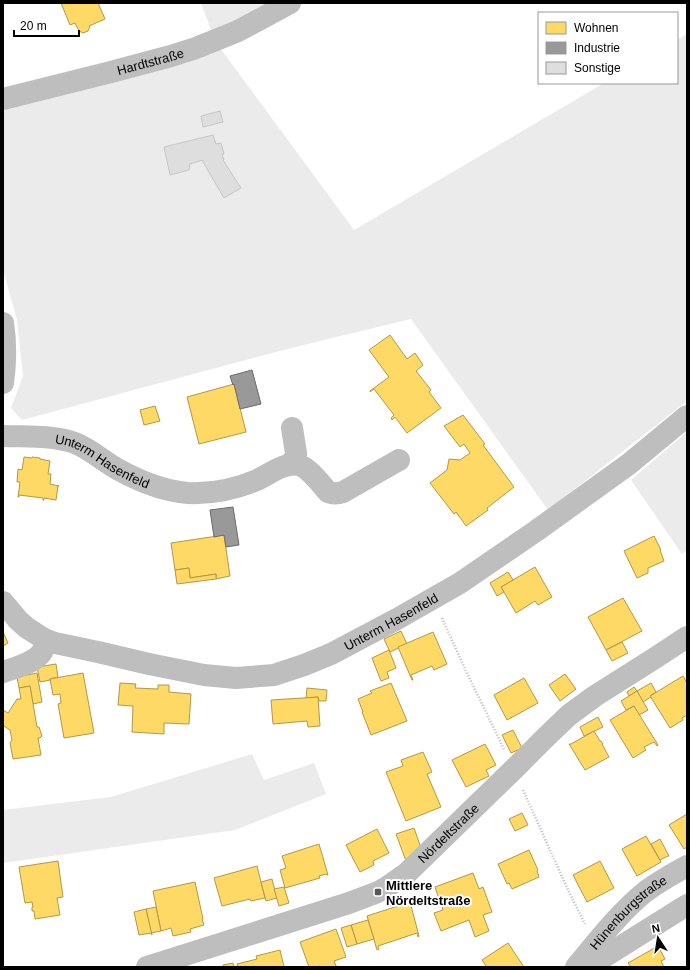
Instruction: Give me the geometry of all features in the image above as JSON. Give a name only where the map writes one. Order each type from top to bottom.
[{"type":"street","name":"Hardtstraße","points":[[3,99],[111,72],[189,50],[238,31],[290,3]]},
{"type":"street","points":[[3,323],[6,342],[3,383]]},
{"type":"street","name":"Unterm Hasenfeld","points":[[3,602],[27,628],[46,640],[204,675],[236,678],[274,675],[318,660],[433,600],[479,571],[629,464],[687,416]]},
{"type":"street","points":[[290,464],[296,457],[292,428]]},
{"type":"street","name":"Unterm Hasenfeld","points":[[3,436],[44,438],[75,443],[97,454],[119,470],[142,481],[160,488],[189,493],[221,491],[256,480],[290,464]]},
{"type":"street","points":[[290,464],[300,465],[305,468],[328,492],[337,494],[399,460]]},
{"type":"street","name":"Nördeltstraße","points":[[146,967],[349,903],[383,890],[412,868],[570,714],[581,705],[687,637]]},
{"type":"street","points":[[3,672],[29,663],[36,658],[42,652],[46,640]]},
{"type":"street","name":"Hünenburgstraße","points":[[576,967],[633,903],[646,891],[687,866]]},
{"type":"street","name":"Hünenburgstraße","points":[[588,967],[687,905]]},
{"type":"path","points":[[433,600],[514,769],[571,897],[597,943]]},
{"type":"shaded area","points":[[201,3],[279,3],[215,41]]},
{"type":"shaded area","points":[[687,34],[687,401],[548,510],[411,319],[291,348],[22,420],[11,408],[23,376],[17,320],[3,274],[3,110],[212,54],[215,41],[354,230],[602,84],[678,84],[678,39]]},
{"type":"shaded area","points":[[687,432],[687,550],[682,554],[631,480]]},
{"type":"shaded area","points":[[252,754],[264,780],[314,763],[326,794],[235,830],[3,863],[3,810],[111,797]]},
{"type":"building: Wohnen","points":[[61,3],[98,3],[105,19],[89,26],[88,31],[83,33],[79,31],[75,23],[70,25]]},
{"type":"building: Wohnen","points":[[390,335],[407,359],[415,353],[423,365],[416,371],[431,390],[429,392],[441,408],[407,433],[395,417],[392,420],[391,418],[394,415],[374,389],[370,392],[389,377],[369,350]]},
{"type":"building: Wohnen","points":[[234,384],[246,432],[199,444],[187,397]]},
{"type":"building: Wohnen","points":[[155,406],[160,421],[144,425],[140,410]]},
{"type":"building: Wohnen","points":[[463,415],[514,487],[487,508],[488,510],[466,526],[456,512],[454,514],[430,483],[447,470],[449,459],[460,460],[470,453],[464,444],[460,447],[444,426]]},
{"type":"building: Wohnen","points":[[24,457],[40,458],[50,461],[48,474],[51,474],[50,484],[59,486],[56,500],[44,498],[43,500],[43,498],[19,495],[18,497],[20,482],[17,482],[18,469],[22,470]]},
{"type":"building: Wohnen","points":[[224,535],[230,576],[216,579],[216,574],[190,578],[189,568],[175,570],[171,543]]},
{"type":"building: Wohnen","points":[[654,536],[661,550],[664,561],[648,568],[648,573],[637,578],[624,551]]},
{"type":"building: Wohnen","points":[[535,567],[552,597],[538,605],[535,601],[516,613],[501,587]]},
{"type":"building: Wohnen","points":[[189,568],[190,578],[216,574],[216,579],[177,584],[175,570]]},
{"type":"building: Wohnen","points":[[508,572],[513,580],[501,587],[504,592],[497,596],[490,583]]},
{"type":"building: Wohnen","points":[[623,598],[642,631],[606,650],[588,617]]},
{"type":"building: Wohnen","points":[[401,631],[407,644],[390,652],[384,639]]},
{"type":"building: Wohnen","points":[[3,632],[8,643],[3,646]]},
{"type":"building: Wohnen","points":[[433,632],[447,664],[434,670],[432,666],[411,675],[412,680],[398,647]]},
{"type":"building: Wohnen","points":[[622,642],[628,653],[612,661],[606,650]]},
{"type":"building: Wohnen","points":[[389,650],[396,668],[387,672],[389,678],[381,681],[372,658]]},
{"type":"building: Wohnen","points":[[56,664],[58,677],[40,682],[37,667]]},
{"type":"building: Wohnen","points":[[37,673],[42,702],[33,704],[30,686],[19,688],[17,677]]},
{"type":"building: Wohnen","points":[[83,673],[94,733],[64,738],[58,704],[61,703],[60,694],[53,695],[50,679]]},
{"type":"building: Wohnen","points":[[565,674],[576,689],[560,701],[549,685]]},
{"type":"building: Wohnen","points":[[683,676],[687,683],[687,715],[682,718],[683,720],[670,728],[650,696]]},
{"type":"building: Wohnen","points":[[524,678],[538,703],[507,720],[494,695]]},
{"type":"building: Wohnen","points":[[120,683],[136,684],[135,688],[158,689],[158,685],[169,685],[169,692],[191,694],[189,724],[164,723],[164,734],[132,732],[133,706],[118,705]]},
{"type":"building: Wohnen","points":[[391,683],[407,721],[371,735],[358,699],[372,693],[370,691]]},
{"type":"building: Wohnen","points":[[651,683],[656,692],[643,702],[637,691]]},
{"type":"building: Wohnen","points":[[30,686],[37,727],[39,727],[42,736],[38,738],[41,755],[13,759],[10,743],[12,740],[10,730],[3,726],[3,710],[8,713],[17,699],[21,699],[19,688]]},
{"type":"building: Wohnen","points":[[634,687],[637,691],[629,696],[627,692]]},
{"type":"building: Wohnen","points":[[307,688],[327,690],[326,701],[319,701],[318,697],[306,698]]},
{"type":"building: Wohnen","points":[[637,691],[648,710],[639,715],[634,706],[626,710],[621,701]]},
{"type":"building: Wohnen","points":[[318,697],[320,726],[308,727],[307,721],[273,724],[271,700]]},
{"type":"building: Wohnen","points":[[634,706],[658,745],[657,746],[654,742],[644,747],[646,750],[633,758],[610,720]]},
{"type":"building: Wohnen","points":[[598,717],[603,727],[584,736],[580,727]]},
{"type":"building: Wohnen","points":[[513,730],[522,748],[511,753],[502,735]]},
{"type":"building: Wohnen","points":[[594,731],[603,744],[609,757],[585,770],[569,744]]},
{"type":"building: Wohnen","points":[[485,744],[496,765],[486,770],[489,776],[466,787],[452,760]]},
{"type":"building: Wohnen","points":[[423,752],[432,772],[427,774],[441,807],[406,821],[386,772],[403,766],[401,760]]},
{"type":"building: Wohnen","points":[[522,813],[528,825],[515,831],[509,819]]},
{"type":"building: Wohnen","points":[[687,814],[687,847],[684,849],[669,825]]},
{"type":"building: Wohnen","points":[[414,828],[421,848],[406,861],[396,834]]},
{"type":"building: Wohnen","points":[[377,829],[389,853],[373,861],[374,865],[360,872],[346,845]]},
{"type":"building: Wohnen","points":[[646,836],[661,862],[637,876],[622,849]]},
{"type":"building: Wohnen","points":[[660,839],[669,856],[660,860],[651,844]]},
{"type":"building: Wohnen","points":[[319,844],[328,875],[326,874],[319,876],[320,878],[285,888],[280,870],[286,868],[282,856]]},
{"type":"building: Wohnen","points":[[529,850],[538,870],[539,877],[512,889],[509,883],[507,884],[498,864]]},
{"type":"building: Wohnen","points":[[58,861],[63,897],[57,898],[60,915],[35,919],[34,911],[32,911],[32,902],[25,903],[19,867]]},
{"type":"building: Wohnen","points":[[600,861],[614,888],[587,902],[573,875]]},
{"type":"building: Wohnen","points":[[257,866],[265,898],[251,901],[250,899],[222,906],[214,878]]},
{"type":"building: Wohnen","points":[[473,873],[479,889],[483,887],[492,912],[483,915],[489,931],[475,937],[469,920],[441,931],[434,913],[443,910],[435,887]]},
{"type":"building: Wohnen","points":[[272,879],[277,898],[266,901],[261,882]]},
{"type":"building: Wohnen","points":[[195,882],[204,925],[190,929],[191,932],[173,936],[171,928],[161,931],[153,891]]},
{"type":"building: Wohnen","points":[[284,887],[289,903],[279,906],[274,889]]},
{"type":"building: Wohnen","points":[[410,902],[419,936],[418,937],[417,933],[378,946],[379,949],[377,950],[367,916]]},
{"type":"building: Wohnen","points":[[156,907],[161,931],[151,933],[146,909]]},
{"type":"building: Wohnen","points":[[146,909],[152,935],[151,933],[139,935],[134,912]]},
{"type":"building: Wohnen","points":[[368,920],[374,939],[357,944],[351,925]]},
{"type":"building: Wohnen","points":[[351,925],[357,944],[347,947],[341,928]]},
{"type":"building: Wohnen","points":[[336,929],[346,957],[334,961],[336,966],[334,967],[309,967],[300,942]]},
{"type":"building: Wohnen","points":[[508,943],[524,967],[486,967],[482,960]]},
{"type":"building: Wohnen","points":[[658,946],[665,959],[661,961],[664,967],[631,967],[628,963]]},
{"type":"building: Wohnen","points":[[280,950],[284,967],[238,967],[237,964],[257,959],[256,956]]},
{"type":"building: Wohnen","points":[[233,963],[234,967],[224,967],[223,965]]},
{"type":"building: Industrie","points":[[252,370],[261,404],[240,409],[234,384],[233,385],[230,376]]},
{"type":"building: Industrie","points":[[233,507],[239,545],[226,547],[224,535],[214,537],[210,510]]},
{"type":"building: Sonstige","points":[[220,111],[223,122],[203,127],[201,116]]},
{"type":"building: Sonstige","points":[[213,135],[216,144],[221,143],[224,154],[222,155],[223,160],[241,188],[224,198],[203,160],[190,164],[189,170],[170,175],[164,147]]},
{"type":"place","name":"Mittlere Nördeltstraße","points":[[378,892]]}]
